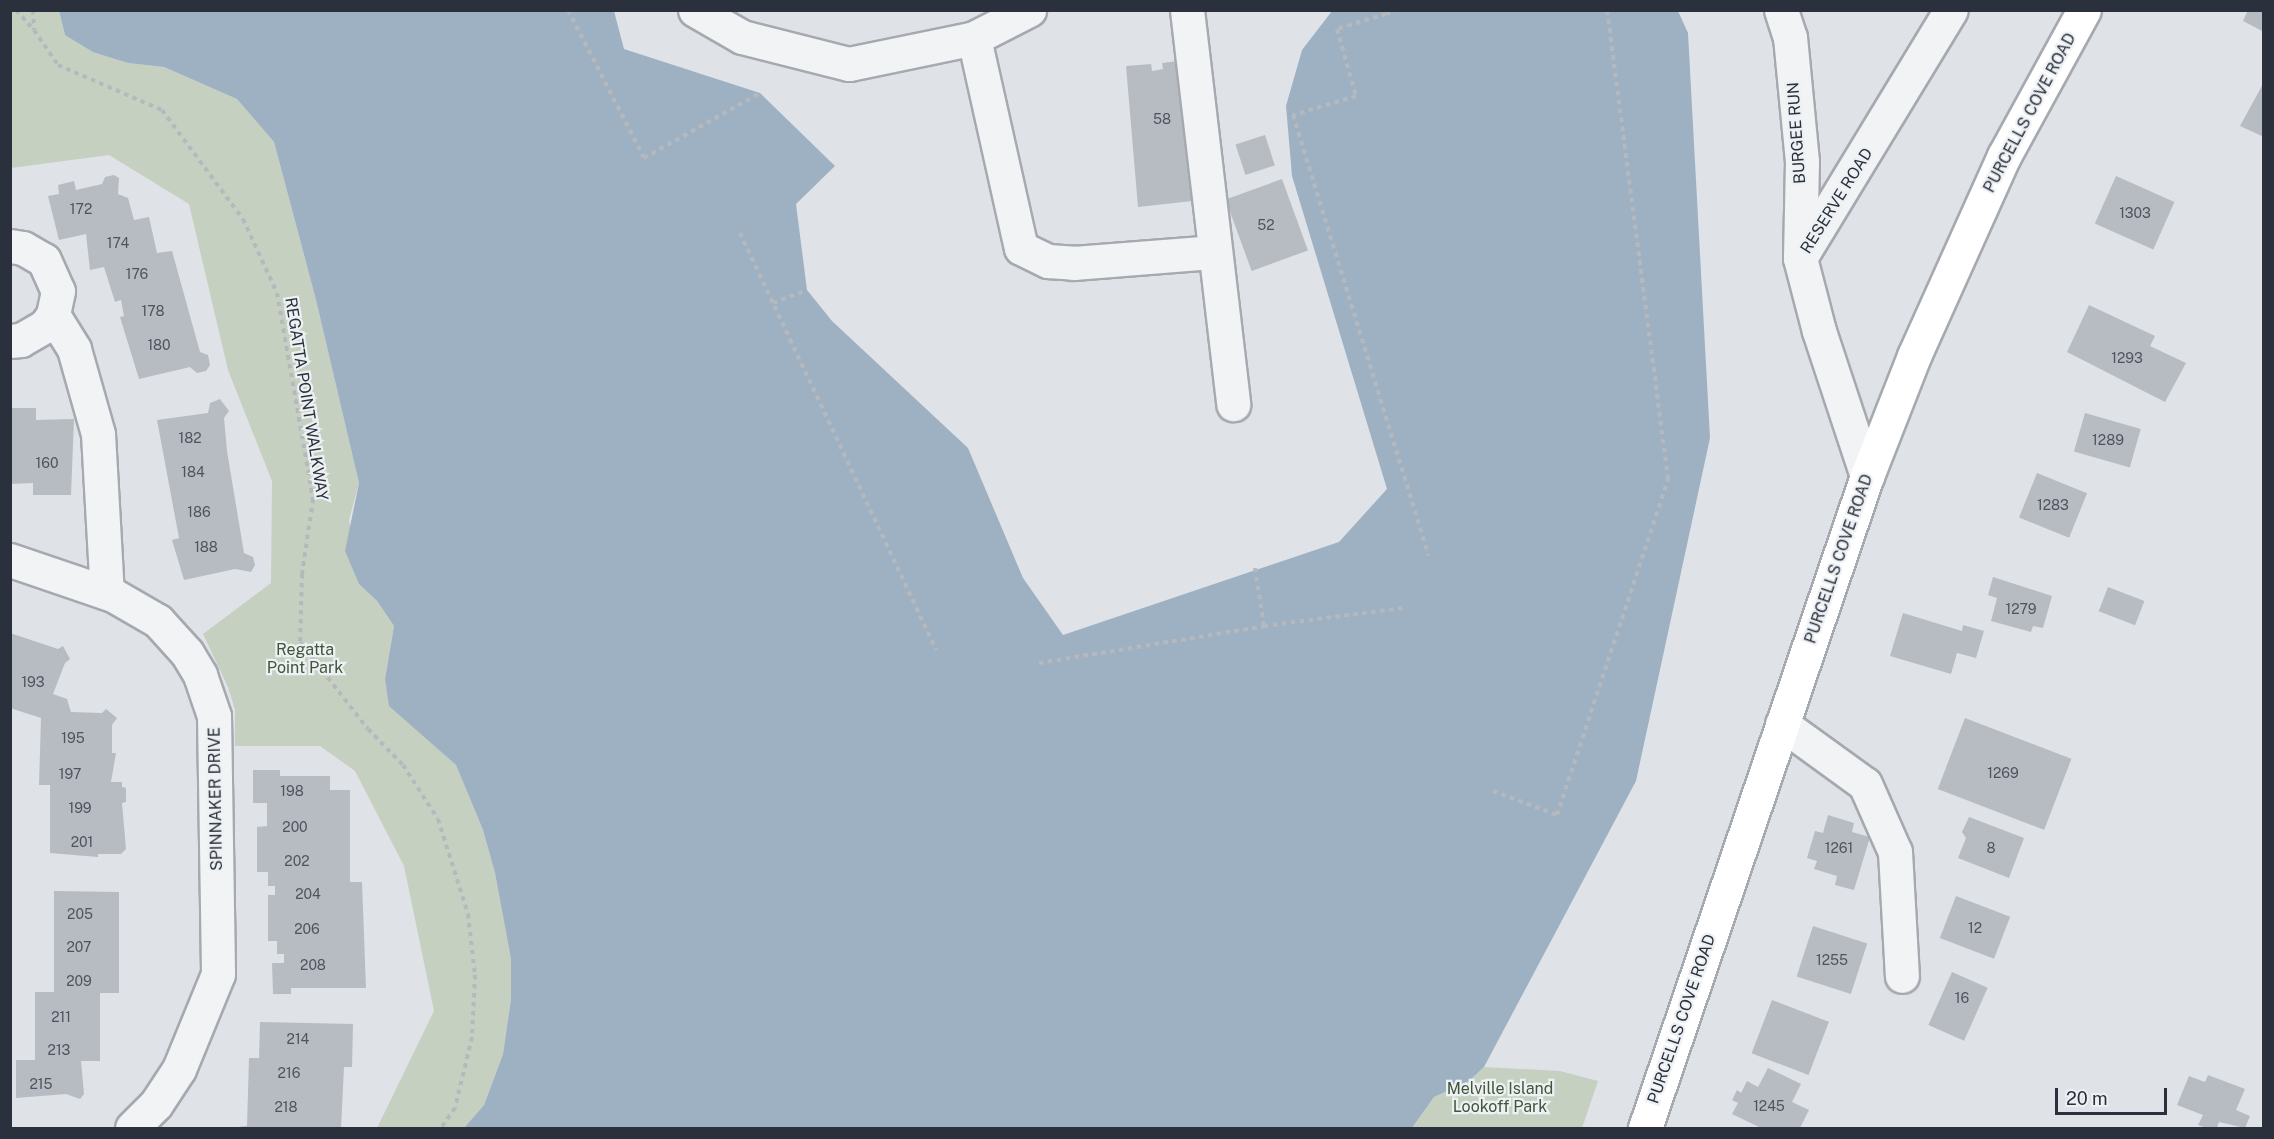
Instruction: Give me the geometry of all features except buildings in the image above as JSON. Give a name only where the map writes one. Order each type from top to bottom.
[{"type":"main road","name":"PURCELLS COVE ROAD","points":[[1645,1128],[1867,476],[1914,356],[2004,156],[2084,10]]},
{"type":"street","points":[[695,10],[742,37],[849,64],[974,38],[1029,10]]},
{"type":"street","points":[[1187,10],[1233,404]]},
{"type":"street","name":"BURGEE RUN","points":[[1781,10],[1790,37],[1802,161],[1800,258]]},
{"type":"street","name":"RESERVE ROAD","points":[[1867,476],[1819,331],[1800,258],[1951,10]]},
{"type":"street","points":[[974,38],[1021,248],[1048,261],[1074,263],[1215,252]]},
{"type":"street","points":[[10,246],[34,253],[51,269],[58,291],[53,315],[34,334],[10,341]]},
{"type":"street","points":[[53,315],[74,349],[98,434],[107,592]]},
{"type":"street","name":"SPINNAKER DRIVE","points":[[10,560],[107,592],[158,621],[187,653],[206,691],[216,741],[218,974],[179,1069],[156,1104],[132,1128]]},
{"type":"street","points":[[1782,724],[1865,784],[1895,852],[1902,976]]},
{"type":"path","name":"REGATTA POINT WALKWAY","points":[[16,10],[34,30],[58,65],[162,110],[243,219],[277,293],[313,499],[302,574],[300,642],[368,729],[403,765],[438,819],[468,914],[476,975],[472,1037],[455,1108],[441,1128]]},
{"type":"path","points":[[33,10],[34,30]]},
{"type":"path","points":[[567,10],[644,158],[760,93]]},
{"type":"path","points":[[1397,10],[1337,29],[1356,96],[1293,115],[1429,555]]},
{"type":"path","points":[[1493,791],[1557,815],[1668,479],[1607,10]]},
{"type":"path","points":[[740,233],[936,650]]},
{"type":"path","points":[[773,303],[807,290]]},
{"type":"path","points":[[1255,568],[1264,626]]},
{"type":"path","points":[[1039,663],[1264,626],[1403,608]]},
{"type":"green space","name":"Regatta Point Park","points":[[11,11],[59,11],[65,35],[128,63],[164,67],[237,99],[274,142],[316,300],[359,483],[349,520],[359,584],[377,601],[394,626],[385,679],[424,736],[456,765],[483,830],[495,873],[511,959],[511,999],[503,1054],[484,1105],[464,1128],[377,1128],[434,1011],[404,866],[355,771],[320,746],[235,746],[235,710],[228,687],[203,634],[271,583],[272,481],[228,370],[189,204],[109,155],[11,168]]},
{"type":"green space","name":"Melville Island Lookoff Park","points":[[1484,1067],[1560,1071],[1598,1081],[1582,1128],[1412,1128],[1434,1097],[1469,1081]]},
{"type":"water","points":[[59,11],[614,11],[624,49],[760,93],[835,166],[796,204],[807,290],[832,321],[968,448],[1023,578],[1063,635],[1339,542],[1387,489],[1292,176],[1286,106],[1302,50],[1332,11],[1678,11],[1688,33],[1710,438],[1636,781],[1484,1067],[1469,1081],[1434,1097],[1412,1128],[464,1128],[484,1105],[503,1054],[511,999],[511,959],[495,873],[483,830],[456,765],[389,706],[385,679],[394,626],[377,601],[359,584],[345,551],[359,483],[316,300],[274,142],[237,99],[164,67],[128,63],[93,52],[65,35]]}]
